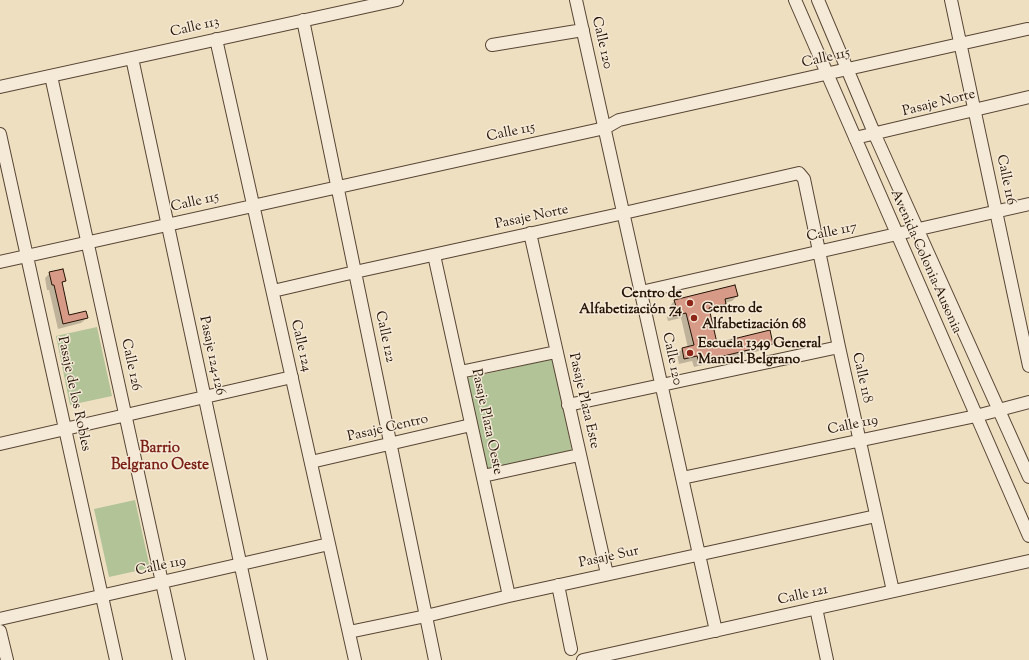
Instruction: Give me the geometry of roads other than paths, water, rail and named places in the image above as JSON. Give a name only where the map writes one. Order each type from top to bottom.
[{"type":"street","name":"Calle 113","points":[[0,87],[397,0]]},
{"type":"street","name":"Calle 120","points":[[576,0],[716,631]]},
{"type":"street","name":"Avenida Colonia Ausonia","points":[[795,0],[1029,536]]},
{"type":"street","name":"Avenida Colonia Ausonia","points":[[818,0],[875,135],[1029,477]]},
{"type":"street","name":"Calle 116","points":[[952,0],[1029,366]]},
{"type":"street","name":"Calle 122","points":[[303,20],[435,660]]},
{"type":"street","name":"Calle 115","points":[[0,262],[605,128],[619,120],[1027,29]]},
{"type":"street","points":[[492,45],[583,30]]},
{"type":"street","name":"Calle 124","points":[[216,39],[355,660]]},
{"type":"street","name":"Pasaje 124-126","points":[[132,58],[261,660]]},
{"type":"street","name":"Calle 126","points":[[51,76],[179,660]]},
{"type":"street","name":"Pasaje Norte","points":[[855,138],[875,135],[1029,97]]},
{"type":"street","name":"Pasaje de los Robles","points":[[0,134],[116,660]]},
{"type":"street","name":"Pasaje Norte","points":[[273,291],[799,173]]},
{"type":"street","name":"Calle 118","points":[[799,173],[804,179],[818,251],[892,591]]},
{"type":"street","name":"Calle 117","points":[[641,292],[1029,204]]},
{"type":"street","name":"Pasaje Plaza Este","points":[[530,233],[607,574]]},
{"type":"street","name":"Pasaje Plaza Oeste","points":[[434,255],[509,596]]},
{"type":"street","points":[[568,405],[839,347]]},
{"type":"street","points":[[460,372],[556,352]]},
{"type":"street","points":[[0,444],[292,377]]},
{"type":"street","name":"Calle 119","points":[[682,478],[976,416],[1029,402]]},
{"type":"street","name":"Pasaje Centro","points":[[311,462],[471,425]]},
{"type":"street","points":[[482,476],[579,455]]},
{"type":"street","name":"Pasaje Sur","points":[[349,632],[876,516]]},
{"type":"street","name":"Calle 119","points":[[0,619],[329,544]]},
{"type":"street","name":"Calle 121","points":[[583,660],[1029,561]]},
{"type":"street","points":[[558,585],[570,648]]},
{"type":"street","points":[[816,608],[828,660]]},
{"type":"street","points":[[0,631],[6,660]]},
{"type":"place","name":"Centro de Alfabetización 74","points":[[690,303]]},
{"type":"place","name":"Centro de Alfabetización 68","points":[[694,318]]},
{"type":"place","name":"Escuela 1349 General Manuel Belgrano","points":[[690,353]]},
{"type":"district","name":"Barrio Belgrano Oeste","points":[[160,458]]}]
